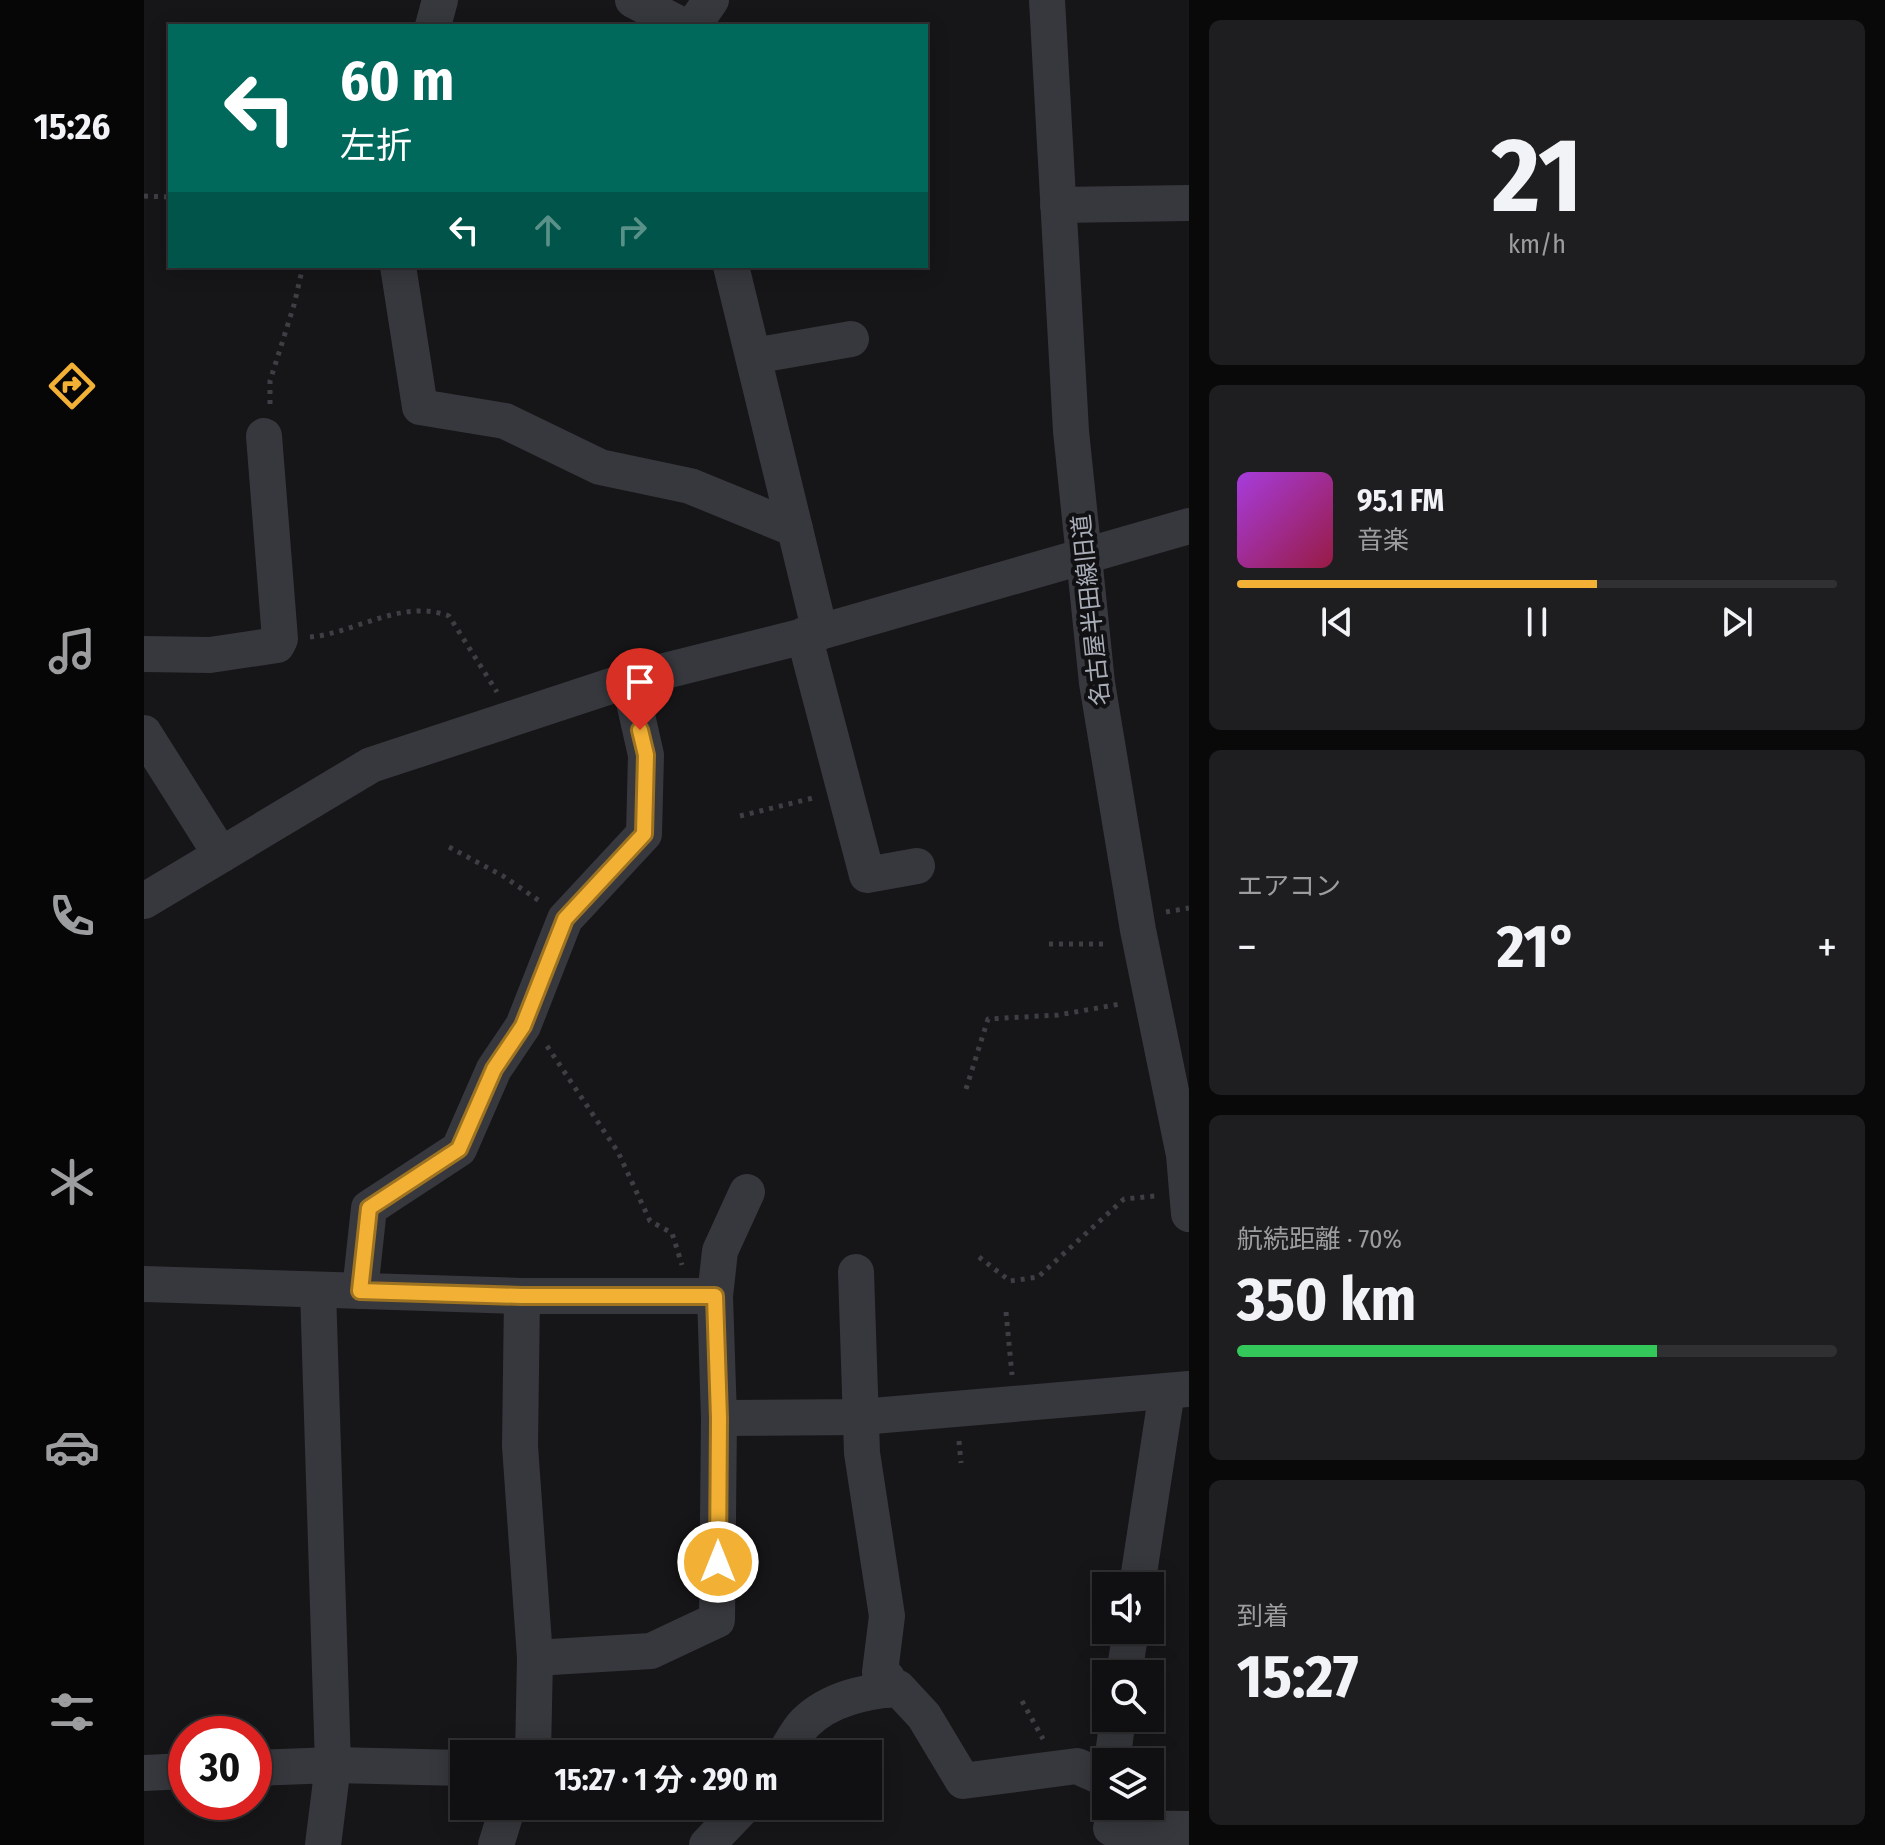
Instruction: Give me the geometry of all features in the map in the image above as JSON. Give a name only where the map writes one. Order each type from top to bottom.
[{"type":"street","points":[[434,24],[440,0]]},
{"type":"street","points":[[633,0],[679,24]]},
{"type":"street","points":[[694,24],[711,0]]},
{"type":"street","name":"名古屋半田線旧道","points":[[1047,0],[1071,431],[1097,683],[1142,945],[1187,1154],[1189,1214]]},
{"type":"street","points":[[1058,205],[1189,203]]},
{"type":"street","points":[[398,268],[420,407],[505,421],[600,467],[690,486],[795,529]]},
{"type":"street","points":[[731,268],[795,529],[812,633],[845,790],[867,875],[917,866]]},
{"type":"street","points":[[753,356],[851,339]]},
{"type":"street","points":[[144,654],[210,655],[277,645],[280,639],[264,436]]},
{"type":"street","points":[[144,901],[371,765],[629,680],[812,633],[1189,526]]},
{"type":"street","points":[[360,1291],[369,1208],[459,1149],[494,1069],[523,1026],[565,919],[644,834],[646,755],[629,680]]},
{"type":"street","points":[[144,733],[221,855]]},
{"type":"street","points":[[535,1658],[651,1651],[717,1620],[719,1418],[715,1296],[720,1251],[747,1192]]},
{"type":"street","points":[[856,1272],[862,1453],[887,1616],[879,1664],[880,1672],[887,1678],[887,1690]]},
{"type":"street","points":[[144,1284],[522,1296],[715,1296]]},
{"type":"street","points":[[318,1290],[333,1765],[323,1845]]},
{"type":"street","points":[[522,1296],[520,1446],[535,1658],[533,1740]]},
{"type":"street","points":[[719,1418],[861,1417],[1178,1390],[1140,1572]]},
{"type":"street","points":[[794,1740],[806,1722],[840,1700],[898,1688],[924,1716],[963,1781],[1077,1766],[1092,1773]]},
{"type":"street","points":[[272,1767],[333,1765],[450,1768]]},
{"type":"street","points":[[144,1773],[168,1772]]},
{"type":"street","points":[[496,1845],[504,1820]]},
{"type":"street","points":[[707,1845],[731,1820]]},
{"type":"street","points":[[1111,1826],[1189,1829]]},
{"type":"path","points":[[144,196],[168,197]]},
{"type":"path","points":[[264,436],[270,405],[270,381],[303,268]]},
{"type":"path","points":[[280,639],[320,636],[398,613],[420,610],[439,612],[449,616],[498,692],[509,696]]},
{"type":"path","points":[[740,816],[845,790]]},
{"type":"path","points":[[449,847],[503,876],[565,919]]},
{"type":"path","points":[[1049,944],[1142,945]]},
{"type":"path","points":[[966,1089],[988,1019],[1058,1015],[1152,996]]},
{"type":"path","points":[[523,1026],[538,1032],[618,1152],[650,1221],[672,1233],[684,1274]]},
{"type":"path","points":[[979,1257],[1010,1281],[1038,1277],[1124,1199],[1188,1194]]},
{"type":"path","points":[[1006,1312],[1015,1404]]},
{"type":"route","points":[[640,730],[646,755],[644,834],[565,919],[523,1026],[494,1069],[459,1149],[369,1208],[360,1291],[522,1296],[715,1296],[719,1418],[718,1562]]}]
